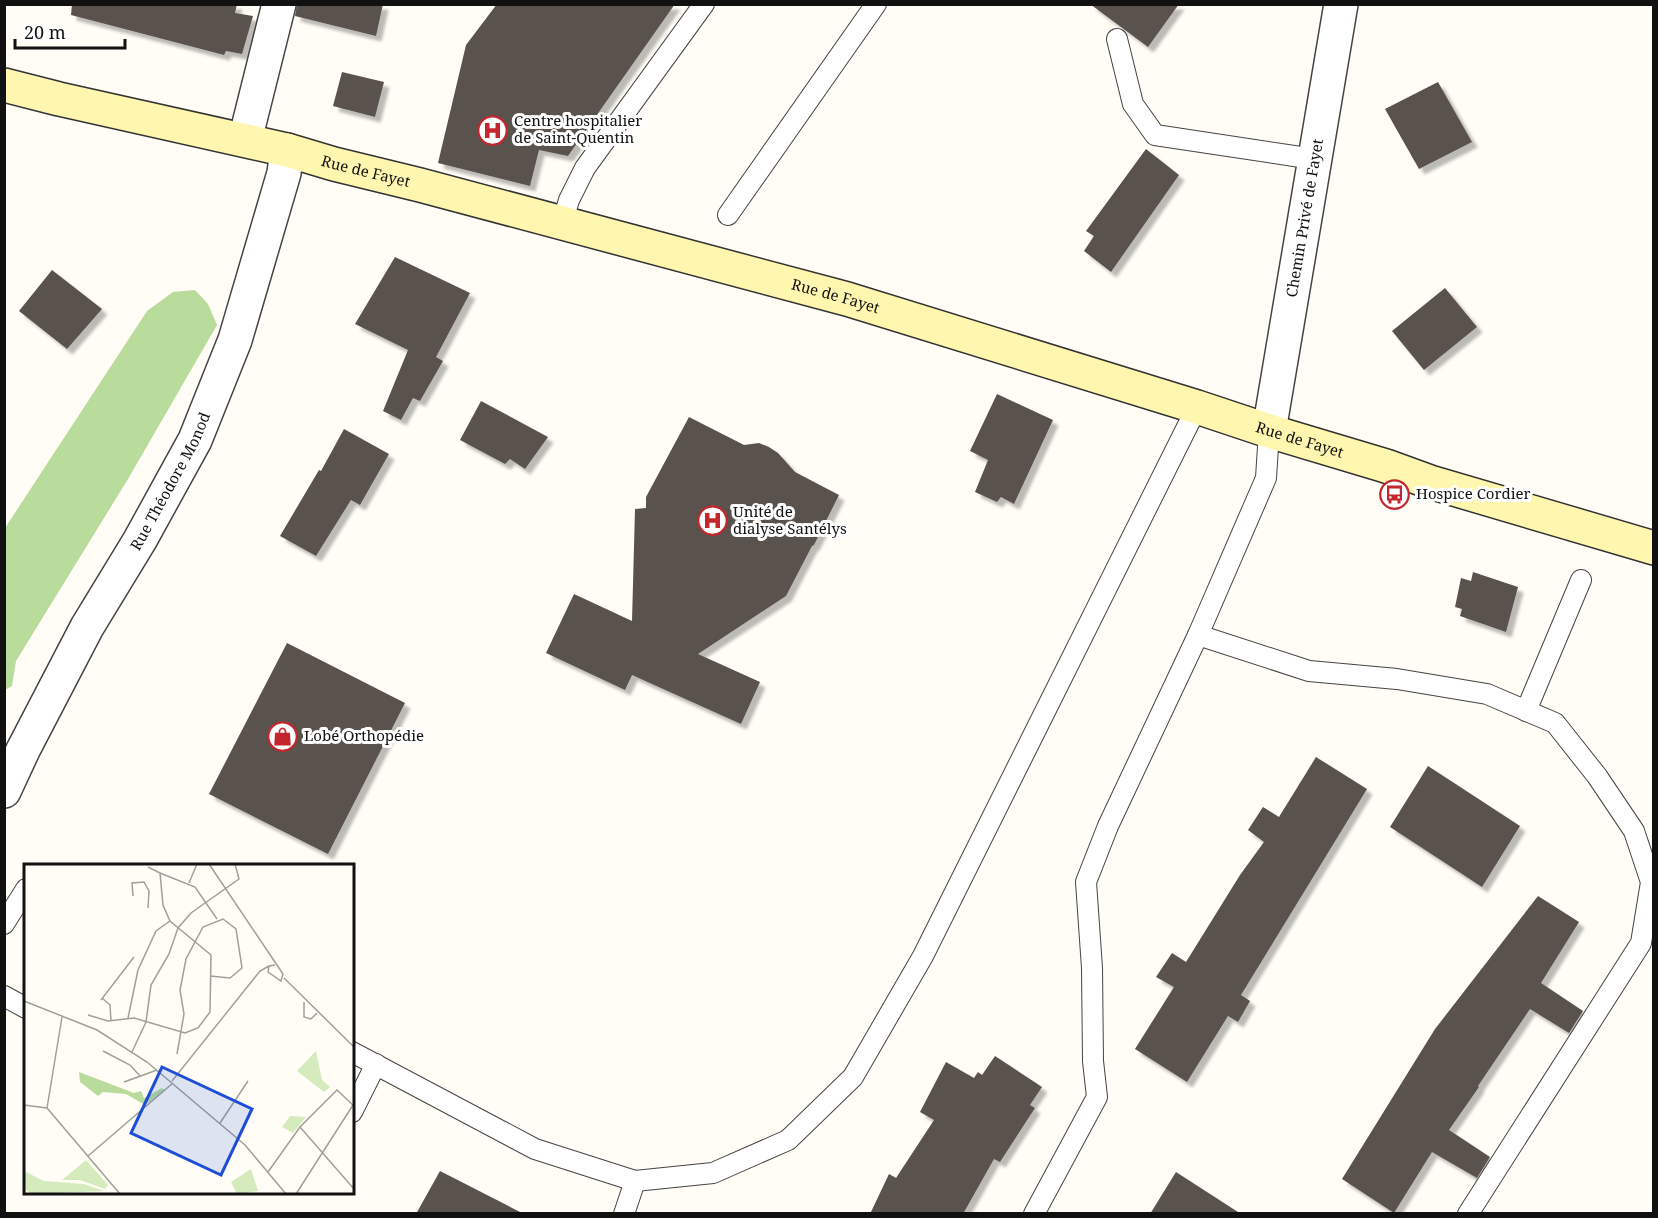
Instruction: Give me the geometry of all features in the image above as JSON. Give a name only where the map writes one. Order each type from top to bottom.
[{"type":"main road","name":"Rue de Fayet","points":[[4,85],[287,150],[847,299],[1386,466],[1430,482],[1653,548]]},
{"type":"street","points":[[245,140],[279,4]]},
{"type":"street","name":"Chemin Privé de Fayet","points":[[1269,431],[1337,6]]},
{"type":"street","name":"Rue Théodore Monod","points":[[4,791],[87,627],[140,540],[195,440],[235,340],[284,173],[287,150]]},
{"type":"lane","points":[[562,224],[569,200],[585,168],[704,4]]},
{"type":"lane","points":[[728,215],[876,4]]},
{"type":"lane","points":[[1117,39],[1133,104],[1155,135],[1314,159]]},
{"type":"lane","points":[[354,1053],[535,1149],[635,1181],[713,1173],[788,1140],[853,1077],[928,945],[1197,407]]},
{"type":"lane","points":[[1034,1214],[1097,1097],[1093,1061],[1092,968],[1086,882],[1108,826],[1198,635],[1266,478],[1269,431]]},
{"type":"lane","points":[[1526,711],[1581,580]]},
{"type":"lane","points":[[1198,635],[1309,670],[1397,680],[1487,694],[1555,723],[1597,776],[1634,831],[1651,882],[1641,943],[1468,1214]]},
{"type":"lane","points":[[4,924],[24,892]]},
{"type":"lane","points":[[4,996],[24,1007]]},
{"type":"lane","points":[[354,1109],[376,1064]]},
{"type":"lane","points":[[624,1214],[635,1181]]},
{"type":"green space","points":[[195,290],[208,304],[217,325],[128,479],[16,661],[12,686],[5,690],[5,528],[147,311],[173,292]]},
{"type":"building","points":[[72,4],[237,4],[235,13],[253,16],[242,54],[226,51],[224,55],[71,15]]},
{"type":"building","points":[[297,4],[383,4],[376,36],[295,16]]},
{"type":"building","points":[[497,4],[675,4],[568,156],[539,150],[530,186],[438,163],[466,45]]},
{"type":"building","points":[[1090,4],[1179,4],[1148,47]]},
{"type":"building","points":[[342,72],[384,82],[375,117],[333,106]]},
{"type":"building","points":[[1438,82],[1472,142],[1419,169],[1385,109]]},
{"type":"building","points":[[1146,149],[1179,175],[1111,272],[1084,251],[1094,236],[1086,231]]},
{"type":"building","points":[[395,257],[470,293],[436,357],[443,361],[420,401],[413,398],[401,420],[383,411],[408,350],[355,324]]},
{"type":"building","points":[[52,270],[102,309],[67,349],[19,311]]},
{"type":"building","points":[[1445,288],[1477,327],[1424,370],[1392,331]]},
{"type":"building","points":[[997,394],[1053,420],[1014,504],[1001,497],[997,502],[975,492],[988,460],[970,451]]},
{"type":"building","points":[[481,401],[548,437],[525,469],[510,459],[505,464],[460,440]]},
{"type":"building","points":[[689,417],[744,445],[759,443],[769,447],[778,453],[795,472],[839,495],[786,596],[698,654],[760,682],[741,724],[632,675],[625,690],[546,653],[574,594],[632,621],[635,509],[646,508],[646,497]]},
{"type":"building","points":[[344,429],[389,454],[360,505],[351,500],[316,556],[280,536],[319,470],[321,471]]},
{"type":"building","points":[[1473,572],[1518,587],[1506,632],[1460,616],[1462,609],[1455,607],[1461,578],[1471,581]]},
{"type":"building","points":[[287,643],[405,703],[328,854],[209,794]]},
{"type":"building","points":[[1316,757],[1367,789],[1241,995],[1250,1001],[1238,1022],[1228,1016],[1187,1082],[1135,1049],[1174,987],[1156,977],[1172,953],[1186,962],[1240,875],[1264,842],[1248,830],[1263,807],[1279,817]]},
{"type":"building","points":[[1428,766],[1520,826],[1482,887],[1390,827]]},
{"type":"building","points":[[1538,896],[1579,922],[1541,983],[1583,1011],[1569,1033],[1530,1009],[1449,1130],[1490,1157],[1477,1178],[1432,1152],[1394,1213],[1342,1179],[1435,1029]]},
{"type":"building","points":[[995,1056],[1042,1087],[1030,1105],[1035,1108],[1000,1162],[994,1159],[963,1214],[870,1214],[889,1174],[896,1178],[934,1120],[920,1112],[946,1062],[974,1078],[978,1072],[982,1075]]},
{"type":"building","points":[[440,1171],[524,1214],[416,1214]]},
{"type":"building","points":[[1176,1172],[1241,1214],[1150,1214]]},
{"type":"place","name":"Centre hospitalier de Saint-Quentin","points":[[493,130]]},
{"type":"place","name":"Hospice Cordier","points":[[1395,494]]},
{"type":"place","name":"Unité de dialyse Santélys","points":[[712,521]]},
{"type":"place","name":"Lobé Orthopédie","points":[[283,736]]}]
